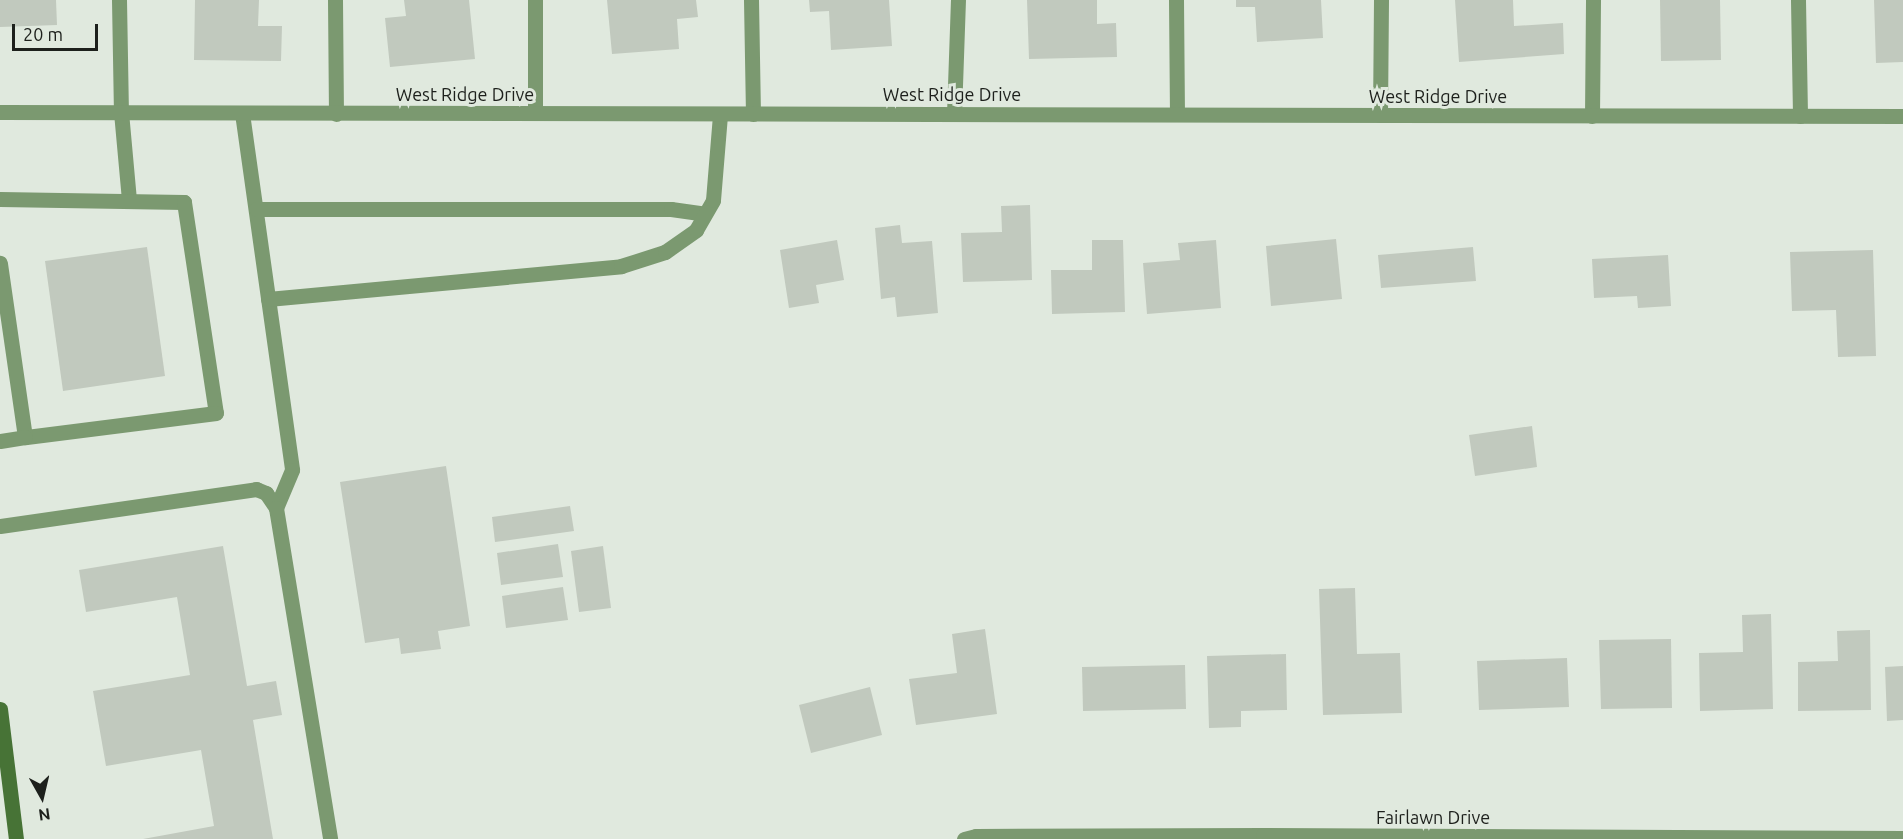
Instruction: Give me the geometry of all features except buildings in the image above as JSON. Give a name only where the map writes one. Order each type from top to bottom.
[{"type":"main road","points":[[0,709],[16,839]]},
{"type":"street","points":[[119,0],[121,112],[129,200]]},
{"type":"street","points":[[335,0],[336,114]]},
{"type":"street","points":[[535,0],[535,113]]},
{"type":"street","points":[[751,0],[753,114]]},
{"type":"street","points":[[954,114],[958,0]]},
{"type":"street","points":[[1176,0],[1177,114]]},
{"type":"street","points":[[1380,115],[1381,0]]},
{"type":"street","points":[[1592,116],[1593,0]]},
{"type":"street","points":[[1798,0],[1800,116]]},
{"type":"street","name":"West Ridge Drive","points":[[0,112],[1903,116]]},
{"type":"street","points":[[242,113],[292,470],[276,508]]},
{"type":"street","points":[[268,299],[621,266],[666,252],[696,230],[713,200],[720,114]]},
{"type":"street","points":[[0,200],[184,202],[216,412],[0,441]]},
{"type":"street","points":[[256,209],[671,209],[705,214]]},
{"type":"street","points":[[0,263],[25,437]]},
{"type":"street","points":[[0,526],[256,489],[266,493],[276,508],[330,839]]},
{"type":"street","name":"Fairlawn Drive","points":[[964,839],[976,836],[1227,835],[1903,838]]}]
